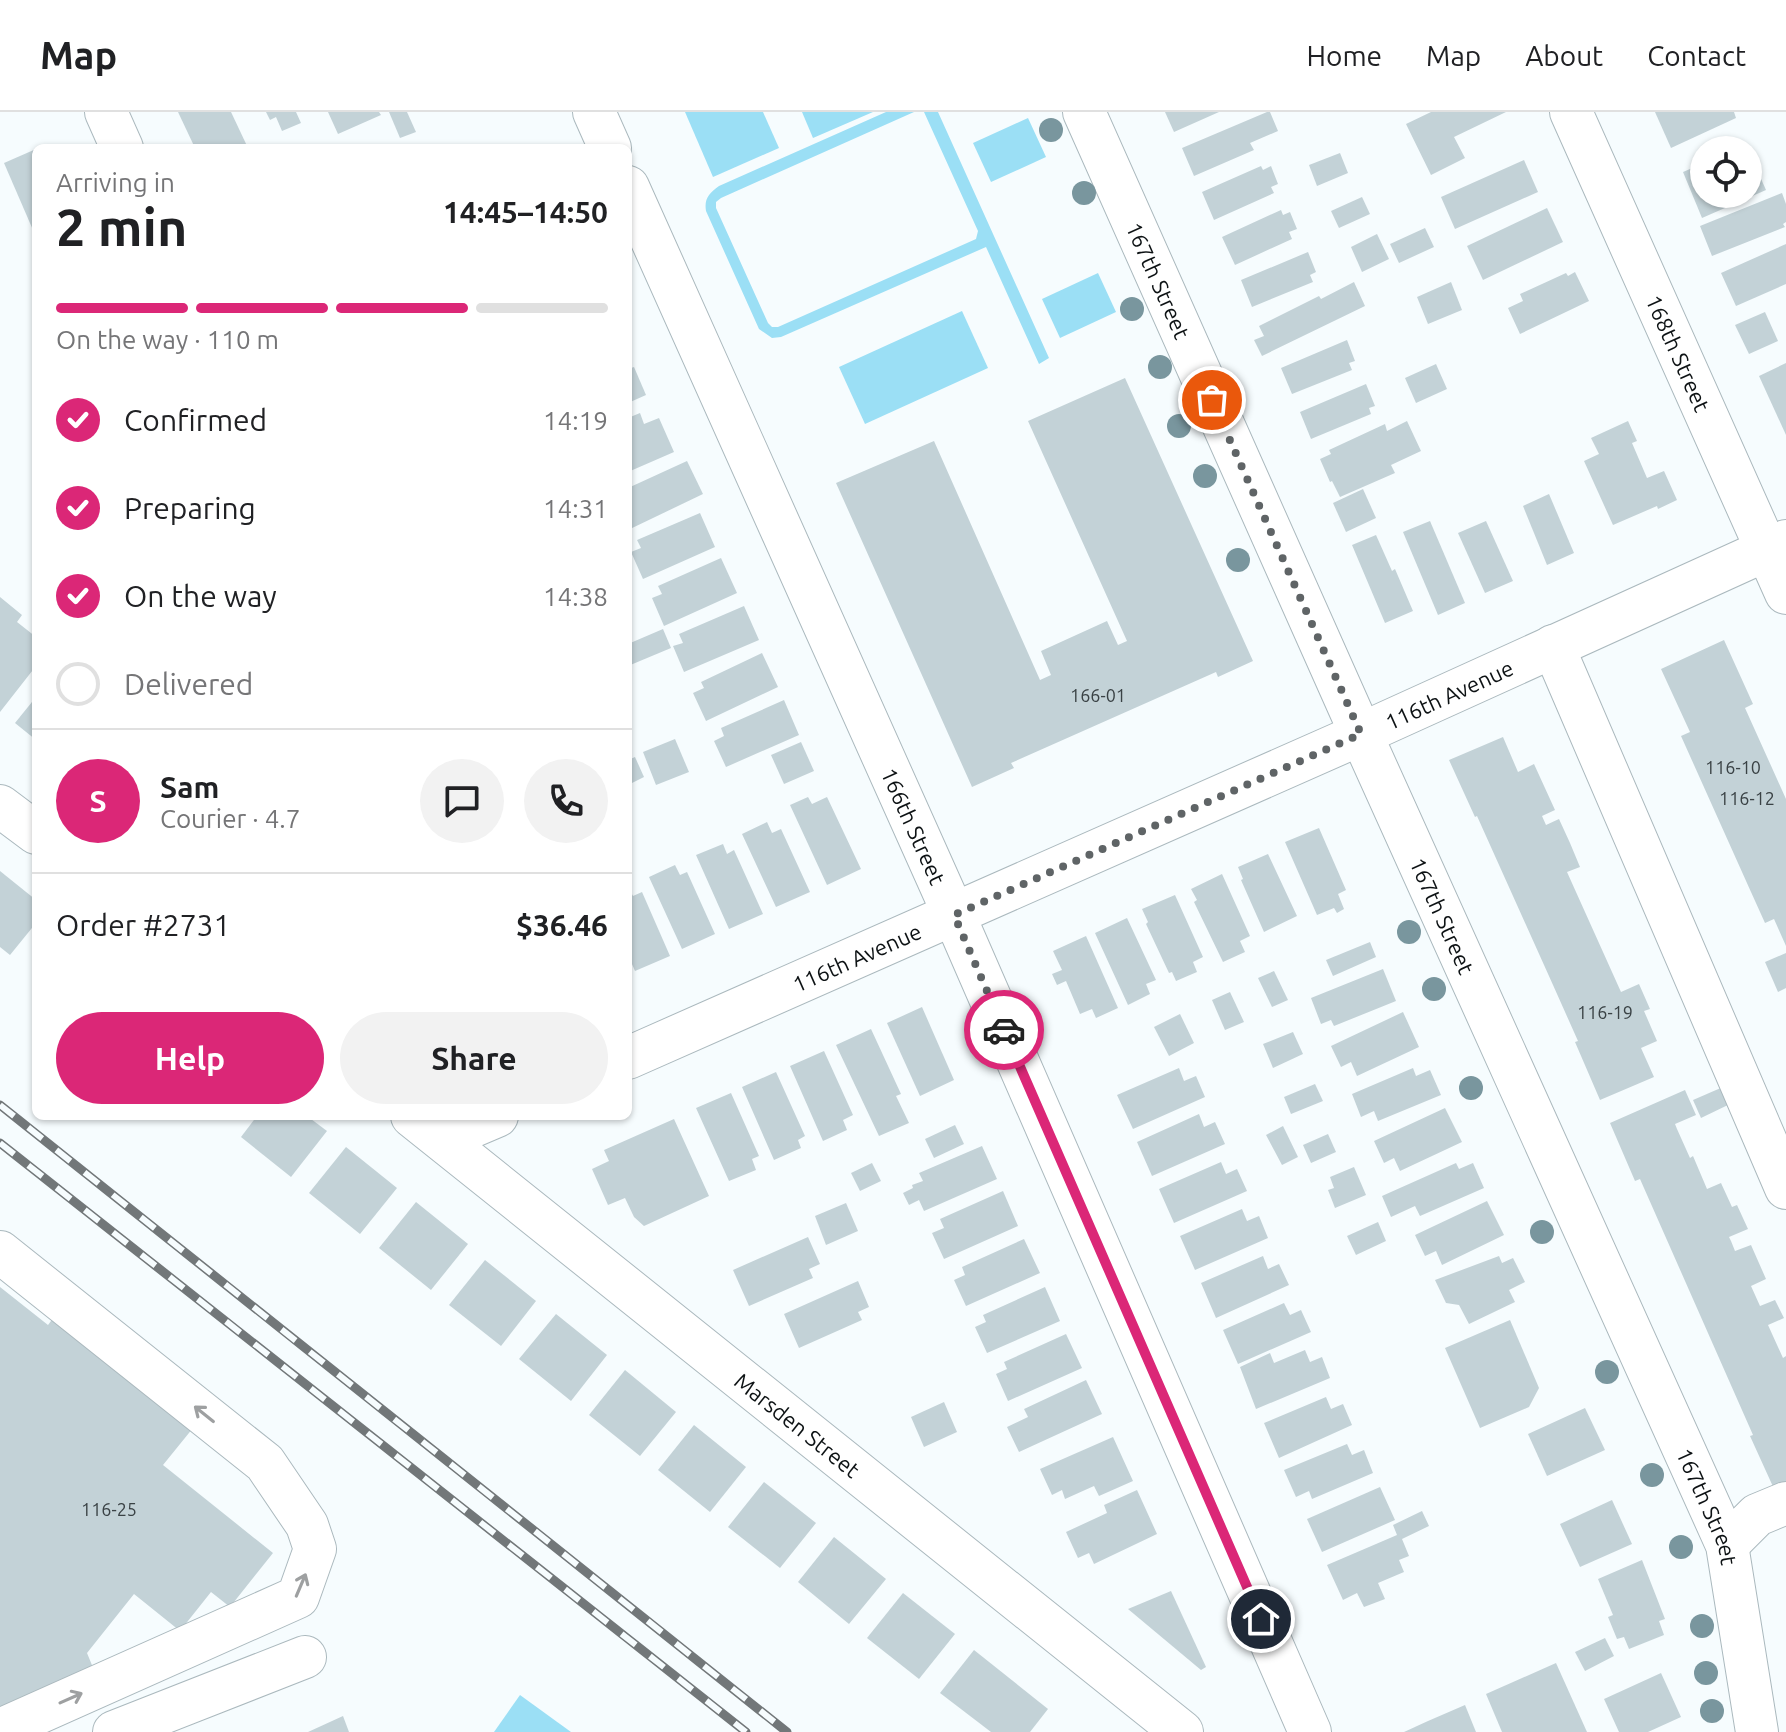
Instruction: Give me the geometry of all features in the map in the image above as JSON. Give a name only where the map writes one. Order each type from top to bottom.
[{"type":"street","points":[[106,112],[120,144]]},
{"type":"street","points":[[594,112],[608,144]]},
{"type":"street","name":"167th Street","points":[[1084,112],[1727,1545],[1757,1732]]},
{"type":"street","name":"168th Street","points":[[1571,112],[1776,545],[1786,593]]},
{"type":"street","name":"166th Street","points":[[632,196],[954,915],[1310,1732]]},
{"type":"street","name":"116th Avenue","points":[[632,1056],[1361,734],[1776,545]]},
{"type":"street","points":[[1553,646],[1786,1188]]},
{"type":"street","points":[[0,806],[32,830]]},
{"type":"street","points":[[428,1128],[474,1120]]},
{"type":"street","name":"Marsden Street","points":[[428,1128],[1182,1732]]},
{"type":"street","points":[[0,1252],[265,1463],[307,1525],[315,1549],[298,1597],[0,1730]]},
{"type":"street","points":[[1727,1545],[1757,1515],[1786,1503]]},
{"type":"street","points":[[114,1732],[305,1657]]},
{"type":"shaded area","points":[[685,112],[763,112],[779,148],[713,177]]},
{"type":"shaded area","points":[[802,112],[873,112],[813,138]]},
{"type":"shaded area","points":[[886,112],[914,112],[716,202],[768,323],[778,327],[976,239],[978,231],[924,112],[938,112],[1049,358],[1039,364],[986,247],[781,337],[772,338],[759,329],[706,211],[708,197],[719,186]]},
{"type":"shaded area","points":[[1028,118],[1046,157],[991,182],[973,143]]},
{"type":"shaded area","points":[[1098,273],[1116,312],[1060,338],[1042,299]]},
{"type":"shaded area","points":[[962,311],[988,368],[865,424],[839,367]]},
{"type":"shaded area","points":[[520,1695],[571,1732],[494,1732]]},
{"type":"building","points":[[178,112],[231,112],[246,144],[193,144]]},
{"type":"building","points":[[266,112],[296,112],[301,123],[282,131],[276,117],[270,120]]},
{"type":"building","points":[[328,112],[379,112],[381,115],[338,134]]},
{"type":"building","points":[[389,112],[407,112],[416,132],[400,138]]},
{"type":"building","points":[[1165,112],[1219,112],[1174,132]]},
{"type":"building","points":[[1270,112],[1278,131],[1250,143],[1254,150],[1194,176],[1182,148]]},
{"type":"building","points":[[1431,112],[1506,112],[1454,137],[1465,158],[1431,175],[1406,124]]},
{"type":"building","points":[[1655,112],[1734,112],[1736,118],[1697,136],[1690,136],[1690,139],[1671,148]]},
{"type":"building","points":[[32,151],[32,228],[4,163]]},
{"type":"building","points":[[1340,153],[1348,173],[1317,186],[1309,165]]},
{"type":"building","points":[[1524,160],[1538,192],[1455,229],[1441,197]]},
{"type":"building","points":[[1261,166],[1263,170],[1271,166],[1278,184],[1271,187],[1274,193],[1214,220],[1202,192]]},
{"type":"building","points":[[1690,169],[1690,189],[1683,172]]},
{"type":"building","points":[[1782,193],[1786,204],[1785,227],[1712,256],[1700,226],[1745,208],[1762,208],[1762,201]]},
{"type":"building","points":[[1362,197],[1370,214],[1339,228],[1331,211]]},
{"type":"building","points":[[1547,208],[1563,242],[1483,280],[1467,246]]},
{"type":"building","points":[[1698,208],[1725,208],[1702,218]]},
{"type":"building","points":[[1281,210],[1283,215],[1290,212],[1297,229],[1289,232],[1292,239],[1235,265],[1222,237]]},
{"type":"building","points":[[1425,228],[1434,247],[1399,263],[1390,244]]},
{"type":"building","points":[[1377,234],[1389,259],[1362,272],[1351,247]]},
{"type":"building","points":[[1786,244],[1786,284],[1736,306],[1721,273]]},
{"type":"building","points":[[1308,252],[1316,272],[1310,275],[1313,282],[1252,307],[1241,280]]},
{"type":"building","points":[[1575,272],[1589,301],[1520,334],[1508,308],[1523,301],[1520,294],[1566,273],[1568,276]]},
{"type":"building","points":[[1354,282],[1365,306],[1262,356],[1254,340],[1264,336],[1259,326]]},
{"type":"building","points":[[1451,282],[1462,310],[1428,324],[1417,297]]},
{"type":"building","points":[[1765,312],[1778,341],[1749,354],[1735,325]]},
{"type":"building","points":[[1347,340],[1355,361],[1349,363],[1352,370],[1292,394],[1281,368]]},
{"type":"building","points":[[1786,363],[1786,435],[1759,376]]},
{"type":"building","points":[[1436,364],[1447,389],[1416,403],[1405,378]]},
{"type":"building","points":[[632,368],[646,395],[632,401]]},
{"type":"building","points":[[1125,378],[1253,661],[1218,677],[1216,672],[1011,763],[1014,768],[972,787],[836,483],[934,441],[1040,680],[1051,675],[1041,651],[1107,621],[1118,645],[1127,641],[1028,421]]},
{"type":"building","points":[[1366,384],[1375,406],[1369,408],[1371,414],[1311,439],[1300,412]]},
{"type":"building","points":[[640,413],[644,424],[659,418],[674,452],[632,470],[632,416]]},
{"type":"building","points":[[1407,421],[1421,451],[1391,465],[1395,473],[1340,497],[1320,459],[1331,454],[1329,450],[1385,424],[1387,431]]},
{"type":"building","points":[[1628,421],[1637,441],[1632,443],[1647,478],[1664,471],[1677,500],[1613,525],[1584,461],[1599,454],[1591,438]]},
{"type":"building","points":[[687,461],[703,494],[632,528],[632,486]]},
{"type":"building","points":[[1363,489],[1376,518],[1346,532],[1333,503]]},
{"type":"building","points":[[1549,494],[1574,553],[1547,565],[1523,506]]},
{"type":"building","points":[[700,513],[715,547],[643,579],[632,554],[641,548],[637,540]]},
{"type":"building","points":[[1430,521],[1465,603],[1438,615],[1403,532]]},
{"type":"building","points":[[1486,521],[1513,581],[1485,593],[1458,533]]},
{"type":"building","points":[[1376,535],[1413,611],[1385,623],[1352,545]]},
{"type":"building","points":[[721,558],[737,593],[664,626],[652,598],[662,594],[658,586]]},
{"type":"building","points":[[0,597],[22,615],[17,622],[32,634],[32,671],[0,712]]},
{"type":"building","points":[[744,606],[759,640],[684,672],[673,646],[683,643],[679,634]]},
{"type":"building","points":[[663,629],[671,648],[632,664],[632,642]]},
{"type":"building","points":[[1724,640],[1753,704],[1745,708],[1786,799],[1786,946],[1774,919],[1765,923],[1751,892],[1681,736],[1690,732],[1661,669]]},
{"type":"building","points":[[762,653],[778,687],[706,721],[693,693],[704,688],[701,682]]},
{"type":"building","points":[[784,700],[799,735],[726,767],[714,741],[724,736],[721,728]]},
{"type":"building","points":[[32,702],[32,737],[15,723]]},
{"type":"building","points":[[1503,737],[1518,772],[1534,764],[1555,810],[1542,816],[1546,825],[1559,819],[1570,843],[1580,867],[1567,872],[1621,992],[1639,984],[1650,1009],[1644,1011],[1657,1041],[1641,1048],[1654,1077],[1600,1100],[1575,1042],[1578,1041],[1449,760]]},
{"type":"building","points":[[675,739],[689,772],[656,785],[643,752]]},
{"type":"building","points":[[801,742],[814,771],[784,784],[771,755]]},
{"type":"building","points":[[635,757],[644,777],[632,783],[632,758]]},
{"type":"building","points":[[808,797],[812,804],[827,797],[861,869],[827,885],[790,805]]},
{"type":"building","points":[[767,822],[772,833],[781,829],[810,892],[776,907],[742,834]]},
{"type":"building","points":[[1319,828],[1346,890],[1338,894],[1344,909],[1337,913],[1334,908],[1317,915],[1285,842]]},
{"type":"building","points":[[723,844],[727,854],[734,850],[763,914],[729,929],[696,855]]},
{"type":"building","points":[[1268,854],[1297,916],[1264,932],[1238,867]]},
{"type":"building","points":[[675,865],[680,875],[687,872],[715,934],[682,949],[649,877]]},
{"type":"building","points":[[0,871],[32,897],[32,928],[10,955],[0,947]]},
{"type":"building","points":[[1222,874],[1250,936],[1240,941],[1245,952],[1223,962],[1194,902],[1197,900],[1191,889]]},
{"type":"building","points":[[642,892],[670,956],[635,971],[632,964],[632,894]]},
{"type":"building","points":[[1175,895],[1203,957],[1193,962],[1197,972],[1176,981],[1172,972],[1169,973],[1142,909]]},
{"type":"building","points":[[1127,918],[1156,980],[1146,984],[1150,994],[1128,1005],[1095,933]]},
{"type":"building","points":[[1086,936],[1118,1008],[1096,1018],[1092,1009],[1080,1014],[1066,981],[1057,985],[1052,974],[1062,970],[1053,951]]},
{"type":"building","points":[[1370,942],[1376,957],[1333,976],[1326,960]]},
{"type":"building","points":[[1786,953],[1786,988],[1778,992],[1765,962]]},
{"type":"building","points":[[1383,969],[1396,1001],[1334,1026],[1331,1020],[1321,1024],[1311,998]]},
{"type":"building","points":[[1274,971],[1288,1000],[1272,1007],[1258,978]]},
{"type":"building","points":[[1230,992],[1244,1022],[1225,1030],[1212,1000]]},
{"type":"building","points":[[922,1007],[954,1080],[920,1096],[887,1023]]},
{"type":"building","points":[[1403,1012],[1419,1047],[1357,1076],[1351,1062],[1341,1067],[1331,1046]]},
{"type":"building","points":[[1180,1014],[1194,1043],[1169,1056],[1154,1027]]},
{"type":"building","points":[[871,1029],[901,1094],[896,1096],[909,1123],[879,1136],[836,1045]]},
{"type":"building","points":[[1293,1032],[1303,1054],[1273,1068],[1263,1044]]},
{"type":"building","points":[[824,1051],[853,1115],[843,1120],[847,1130],[823,1141],[790,1066]]},
{"type":"building","points":[[1179,1068],[1184,1081],[1196,1076],[1205,1097],[1133,1129],[1117,1095]]},
{"type":"building","points":[[1413,1068],[1416,1076],[1430,1070],[1441,1095],[1378,1121],[1374,1111],[1361,1117],[1352,1094]]},
{"type":"building","points":[[776,1072],[805,1136],[798,1140],[801,1148],[774,1160],[742,1087]]},
{"type":"building","points":[[1315,1084],[1323,1101],[1291,1114],[1284,1097]]},
{"type":"building","points":[[1723,1087],[1730,1104],[1701,1118],[1693,1100]]},
{"type":"building","points":[[1685,1090],[1696,1115],[1675,1124],[1677,1129],[1707,1189],[1721,1183],[1732,1207],[1737,1205],[1748,1229],[1729,1237],[1735,1251],[1751,1245],[1766,1279],[1751,1286],[1760,1306],[1775,1300],[1784,1318],[1768,1325],[1783,1358],[1786,1356],[1786,1486],[1775,1491],[1640,1179],[1635,1181],[1610,1123]]},
{"type":"building","points":[[731,1093],[759,1156],[752,1159],[756,1170],[729,1181],[696,1108]]},
{"type":"building","points":[[1445,1108],[1462,1142],[1400,1171],[1394,1158],[1384,1163],[1374,1141]]},
{"type":"building","points":[[1199,1114],[1204,1127],[1215,1122],[1225,1144],[1152,1176],[1137,1142]]},
{"type":"building","points":[[674,1119],[709,1196],[644,1226],[634,1217],[625,1198],[608,1205],[592,1169],[609,1161],[604,1150]]},
{"type":"building","points":[[254,1120],[312,1120],[327,1131],[291,1177],[241,1137]]},
{"type":"building","points":[[955,1125],[964,1144],[934,1158],[925,1139]]},
{"type":"building","points":[[1283,1126],[1298,1157],[1282,1165],[1266,1135]]},
{"type":"building","points":[[1328,1134],[1336,1152],[1311,1163],[1303,1145]]},
{"type":"building","points":[[982,1146],[997,1179],[924,1211],[919,1200],[909,1205],[903,1193],[923,1181],[919,1173]]},
{"type":"building","points":[[346,1147],[397,1188],[360,1234],[309,1193]]},
{"type":"building","points":[[1221,1162],[1226,1174],[1237,1169],[1247,1191],[1174,1223],[1159,1189]]},
{"type":"building","points":[[872,1163],[881,1181],[860,1191],[851,1173]]},
{"type":"building","points":[[1456,1163],[1459,1169],[1473,1163],[1484,1188],[1420,1216],[1415,1206],[1391,1217],[1382,1196]]},
{"type":"building","points":[[1354,1167],[1366,1195],[1335,1208],[1328,1190],[1334,1188],[1330,1177]]},
{"type":"building","points":[[1003,1191],[1018,1226],[944,1259],[932,1233],[944,1228],[940,1219]]},
{"type":"building","points":[[1487,1201],[1504,1235],[1442,1265],[1436,1251],[1425,1256],[1415,1235]]},
{"type":"building","points":[[416,1202],[468,1244],[431,1290],[379,1248]]},
{"type":"building","points":[[846,1203],[858,1231],[826,1245],[815,1216]]},
{"type":"building","points":[[1242,1209],[1247,1221],[1259,1216],[1268,1238],[1195,1270],[1180,1236]]},
{"type":"building","points":[[1378,1222],[1386,1241],[1356,1255],[1347,1236]]},
{"type":"building","points":[[808,1237],[820,1264],[809,1269],[813,1278],[749,1306],[733,1270]]},
{"type":"building","points":[[1024,1239],[1040,1273],[966,1306],[954,1280],[965,1275],[962,1267]]},
{"type":"building","points":[[1263,1256],[1268,1269],[1279,1264],[1289,1285],[1216,1318],[1201,1283]]},
{"type":"building","points":[[1499,1256],[1502,1263],[1513,1258],[1525,1282],[1509,1290],[1515,1302],[1469,1324],[1459,1305],[1446,1303],[1435,1280]]},
{"type":"building","points":[[485,1260],[536,1301],[501,1346],[449,1305]]},
{"type":"building","points":[[858,1281],[869,1307],[858,1312],[862,1320],[799,1348],[784,1314]]},
{"type":"building","points":[[0,1287],[48,1325],[54,1317],[193,1428],[163,1465],[273,1553],[230,1607],[211,1592],[180,1631],[134,1594],[87,1653],[96,1675],[0,1717]]},
{"type":"building","points":[[1045,1287],[1060,1321],[987,1353],[975,1327],[986,1322],[983,1315]]},
{"type":"building","points":[[1284,1303],[1290,1315],[1301,1310],[1311,1332],[1238,1364],[1223,1330]]},
{"type":"building","points":[[556,1314],[607,1355],[571,1401],[519,1359]]},
{"type":"building","points":[[1510,1320],[1539,1388],[1529,1407],[1480,1428],[1445,1348]]},
{"type":"building","points":[[1066,1334],[1082,1368],[1008,1401],[996,1374],[1007,1369],[1004,1362]]},
{"type":"building","points":[[1305,1350],[1310,1362],[1322,1357],[1330,1378],[1256,1409],[1240,1367],[1270,1353],[1274,1363]]},
{"type":"building","points":[[625,1370],[676,1412],[640,1456],[589,1415]]},
{"type":"building","points":[[1086,1380],[1102,1414],[1019,1452],[1007,1427],[1028,1417],[1024,1409]]},
{"type":"building","points":[[1326,1397],[1331,1409],[1343,1404],[1352,1425],[1279,1458],[1264,1423]]},
{"type":"building","points":[[944,1402],[957,1432],[924,1447],[911,1417]]},
{"type":"building","points":[[1585,1408],[1605,1450],[1547,1476],[1528,1434]]},
{"type":"building","points":[[694,1425],[746,1467],[710,1512],[658,1470]]},
{"type":"building","points":[[1113,1437],[1133,1481],[1099,1496],[1094,1486],[1065,1499],[1062,1490],[1052,1495],[1040,1469]]},
{"type":"building","points":[[1347,1444],[1352,1455],[1364,1450],[1373,1473],[1312,1499],[1309,1491],[1296,1497],[1284,1470]]},
{"type":"building","points":[[764,1482],[816,1523],[780,1568],[728,1527]]},
{"type":"building","points":[[1380,1487],[1395,1520],[1322,1552],[1307,1519]]},
{"type":"building","points":[[1137,1490],[1157,1534],[1094,1564],[1089,1553],[1078,1558],[1066,1532],[1107,1513],[1104,1505]]},
{"type":"building","points":[[1612,1500],[1632,1544],[1580,1567],[1560,1524]]},
{"type":"building","points":[[1422,1511],[1429,1526],[1402,1539],[1409,1556],[1399,1560],[1404,1572],[1378,1583],[1385,1599],[1364,1607],[1357,1593],[1343,1600],[1327,1565],[1397,1535],[1393,1525]]},
{"type":"building","points":[[834,1537],[886,1579],[849,1624],[798,1582]]},
{"type":"building","points":[[1642,1560],[1665,1619],[1659,1621],[1664,1635],[1629,1649],[1624,1637],[1617,1639],[1608,1617],[1613,1615],[1598,1579]]},
{"type":"building","points":[[1171,1591],[1206,1667],[1201,1670],[1128,1609]]},
{"type":"building","points":[[903,1593],[955,1634],[919,1679],[867,1638]]},
{"type":"building","points":[[1605,1638],[1614,1656],[1585,1671],[1575,1652]]},
{"type":"building","points":[[974,1650],[1048,1709],[1030,1732],[991,1732],[940,1693]]},
{"type":"building","points":[[1556,1663],[1587,1732],[1502,1732],[1486,1694]]},
{"type":"building","points":[[1661,1673],[1681,1717],[1648,1732],[1619,1732],[1604,1699]]},
{"type":"building","points":[[1465,1705],[1476,1732],[1404,1732],[1428,1721]]},
{"type":"building","points":[[343,1716],[349,1732],[308,1732]]},
{"type":"railway","points":[[0,1105],[787,1732]]},
{"type":"railway","points":[[0,1143],[746,1732]]},
{"type":"way so far","points":[[1004,1030],[954,915],[1361,734],[1212,400]]},
{"type":"route","points":[[1004,1030],[1261,1619]]}]
